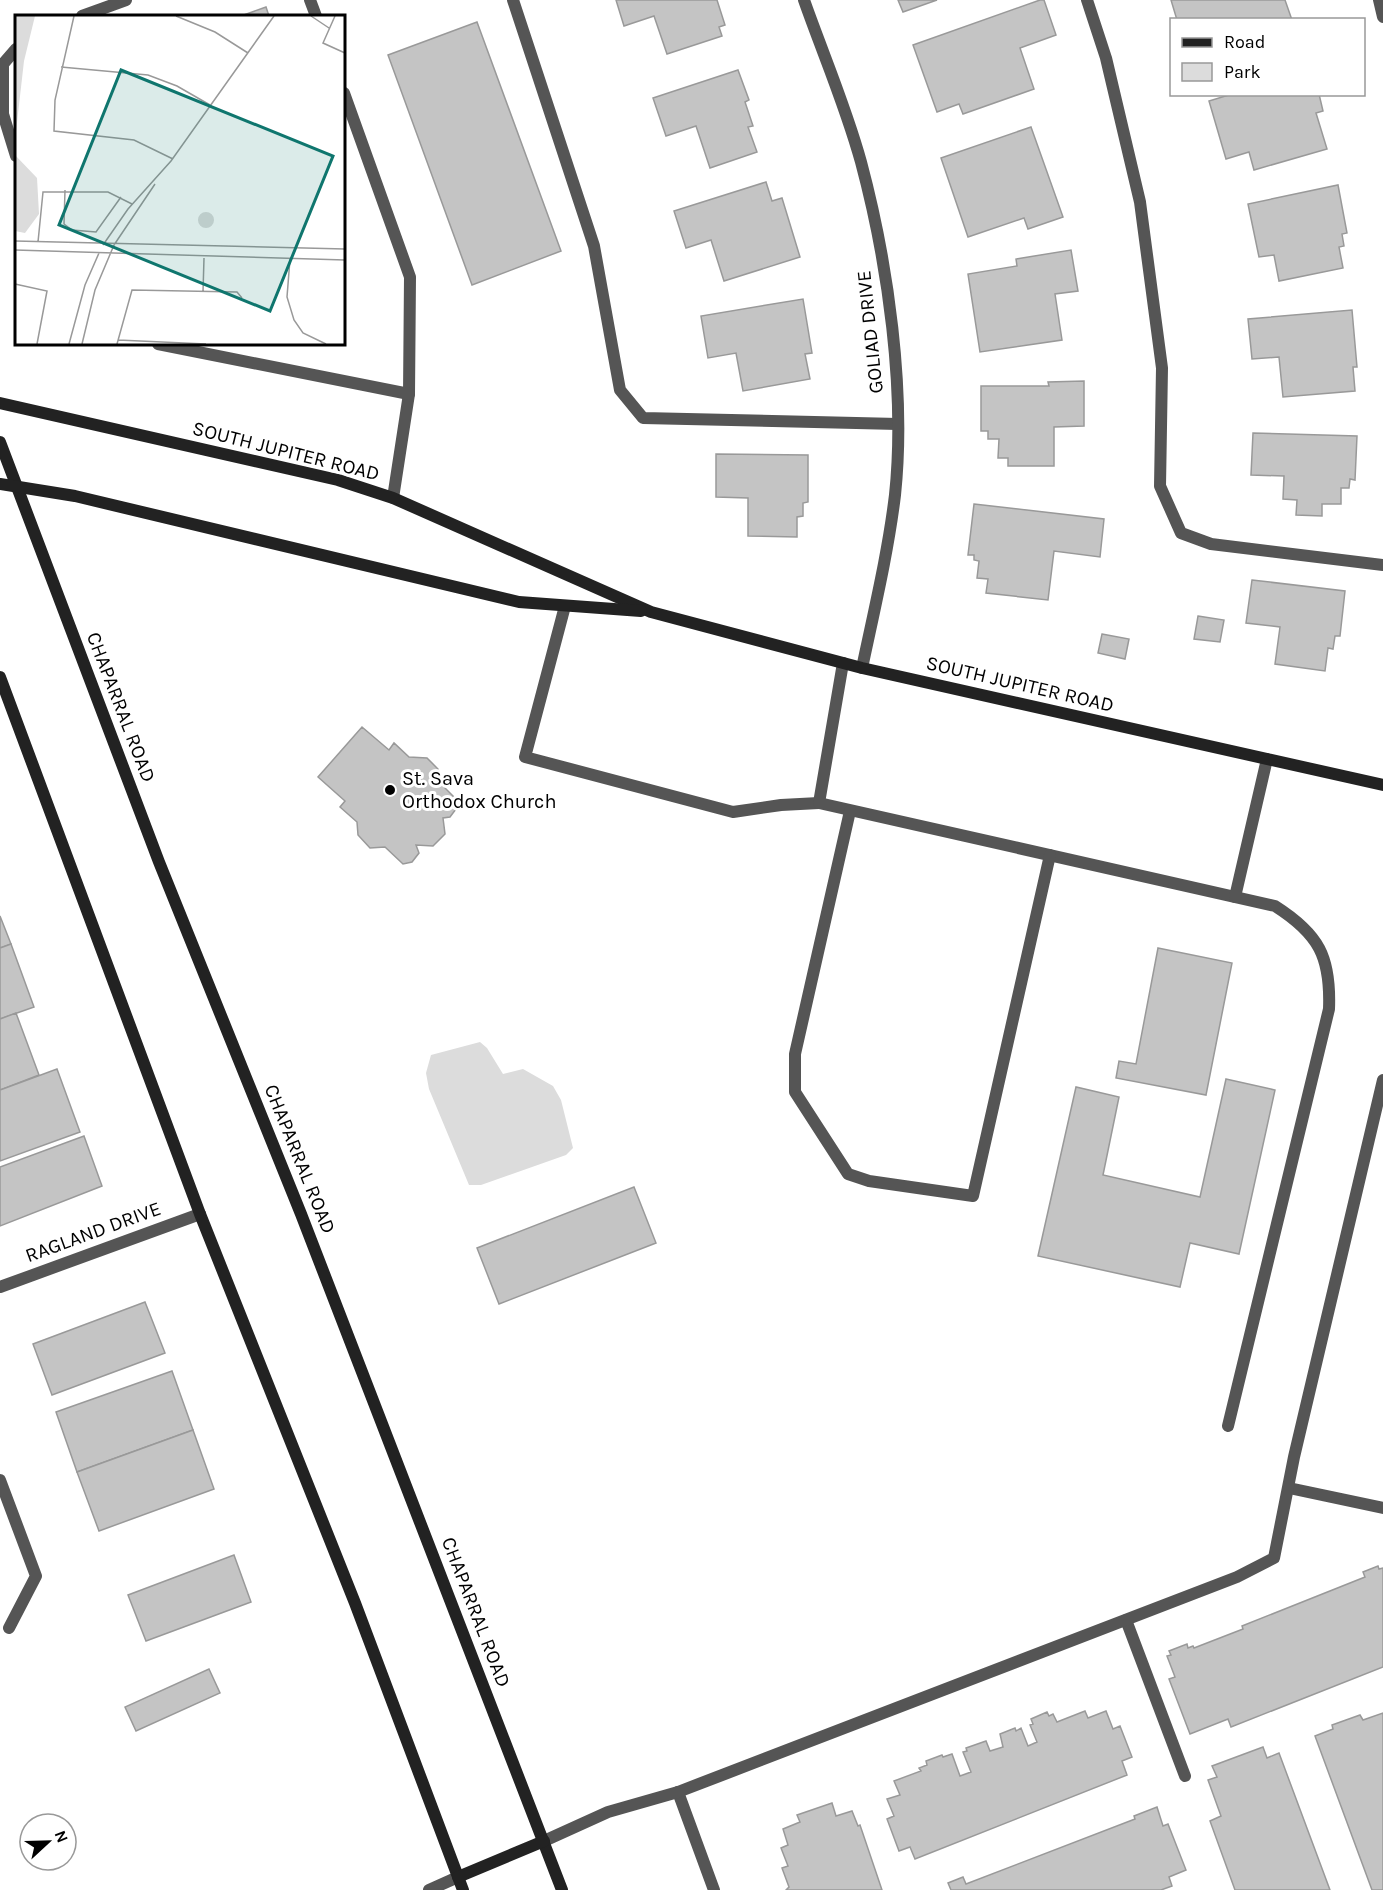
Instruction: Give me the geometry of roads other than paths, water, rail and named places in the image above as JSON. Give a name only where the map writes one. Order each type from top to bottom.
[{"type":"main road","name":"SOUTH JUPITER ROAD","points":[[0,403],[338,480],[393,498],[651,612],[862,668],[1383,785]]},
{"type":"main road","name":"CHAPARRAL ROAD","points":[[0,442],[159,862],[302,1214],[562,1890]]},
{"type":"main road","name":"SOUTH JUPITER ROAD","points":[[0,484],[75,496],[519,602],[651,612]]},
{"type":"main road","points":[[0,677],[200,1214],[355,1603],[463,1890]]},
{"type":"main road","points":[[458,1877],[544,1841]]},
{"type":"street","points":[[85,15],[126,0]]},
{"type":"street","points":[[310,0],[316,15]]},
{"type":"street","points":[[513,0],[594,246],[620,390],[643,418],[898,424]]},
{"type":"street","name":"GOLIAD DRIVE","points":[[804,0],[861,161],[878,234],[889,308],[898,424],[895,494],[862,668]]},
{"type":"street","points":[[1087,0],[1106,58],[1140,202],[1162,369],[1160,486],[1181,533],[1211,544],[1383,565]]},
{"type":"street","points":[[1379,0],[1383,17]]},
{"type":"street","points":[[15,50],[3,64],[3,114],[15,153]]},
{"type":"street","points":[[345,96],[410,277],[409,394],[393,498]]},
{"type":"street","points":[[163,345],[409,394]]},
{"type":"street","points":[[565,606],[525,757],[733,812],[781,805],[819,804],[1275,906],[1301,923],[1321,948],[1330,978],[1329,1009],[1228,1426]]},
{"type":"street","points":[[819,804],[843,663]]},
{"type":"street","points":[[1235,897],[1267,759]]},
{"type":"street","points":[[850,811],[795,1054],[795,1092],[848,1174],[869,1181],[973,1196],[1050,855]]},
{"type":"street","points":[[544,1841],[608,1812],[678,1792],[1237,1577],[1274,1558],[1294,1457],[1383,1080]]},
{"type":"street","name":"RAGLAND DRIVE","points":[[0,1287],[200,1214]]},
{"type":"street","points":[[0,1480],[36,1576],[9,1628]]},
{"type":"street","points":[[1289,1488],[1383,1508]]},
{"type":"street","points":[[1126,1620],[1185,1776]]},
{"type":"street","points":[[678,1792],[714,1890]]},
{"type":"street","points":[[429,1890],[458,1877]]},
{"type":"place","name":"St. Sava Orthodox Church","points":[[390,790]]}]
